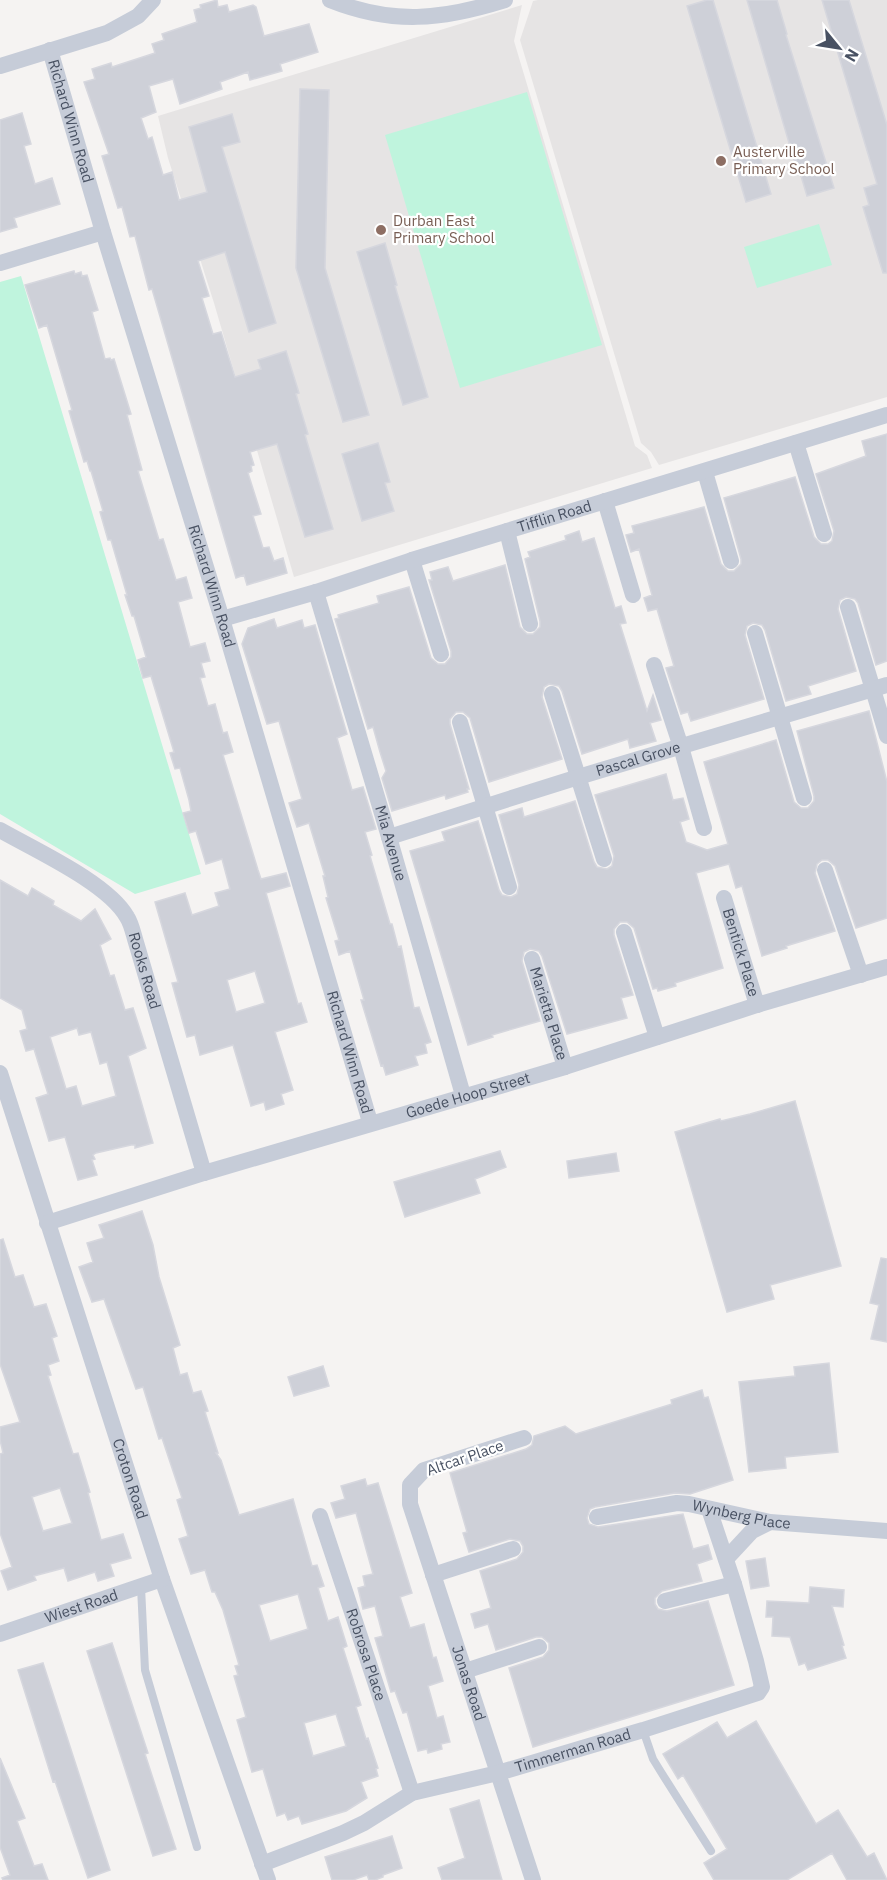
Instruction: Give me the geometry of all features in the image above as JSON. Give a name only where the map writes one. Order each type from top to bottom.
[{"type":"street","points":[[0,66],[106,33],[138,15],[153,0]]},
{"type":"street","points":[[330,0],[352,9],[386,16],[417,18],[459,13],[505,0]]},
{"type":"street","name":"Richard Winn Road","points":[[50,50],[103,232],[222,619],[370,1122]]},
{"type":"street","points":[[0,263],[103,232]]},
{"type":"street","name":"Tifflin Road","points":[[222,619],[887,415]]},
{"type":"street","points":[[796,443],[824,534]]},
{"type":"street","points":[[705,472],[731,561]]},
{"type":"street","points":[[605,501],[633,595]]},
{"type":"street","points":[[507,531],[530,624]]},
{"type":"street","points":[[412,560],[441,654]]},
{"type":"street","name":"Mia Avenue","points":[[316,592],[463,1095]]},
{"type":"street","points":[[848,607],[880,687],[887,736]]},
{"type":"street","points":[[756,633],[804,798]]},
{"type":"street","points":[[654,665],[704,828]]},
{"type":"street","name":"Pascal Grove","points":[[389,837],[578,777],[880,687]]},
{"type":"street","points":[[552,694],[604,859]]},
{"type":"street","points":[[460,722],[509,887]]},
{"type":"street","name":"Rooks Road","points":[[0,830],[96,884],[127,916],[204,1173]]},
{"type":"street","points":[[825,870],[861,975]]},
{"type":"street","name":"Bentick Place","points":[[724,898],[757,1005]]},
{"type":"street","points":[[624,932],[657,1037]]},
{"type":"street","name":"Marietta Place","points":[[532,959],[565,1067]]},
{"type":"street","name":"Goede Hoop Street","points":[[47,1223],[370,1122],[565,1067],[757,1005],[887,967]]},
{"type":"street","name":"Croton Road","points":[[0,1073],[162,1579],[268,1880]]},
{"type":"street","name":"Altcar Place","points":[[410,1485],[424,1470],[524,1438]]},
{"type":"street","name":"Jonas Road","points":[[410,1485],[411,1504],[433,1575],[533,1880]]},
{"type":"street","name":"Wynberg Place","points":[[597,1517],[677,1503],[771,1522],[887,1532]]},
{"type":"street","name":"Timmerman Road","points":[[262,1864],[343,1833],[412,1793],[498,1773],[644,1730],[758,1693],[762,1687],[761,1677],[709,1509]]},
{"type":"street","name":"Robrosa Place","points":[[320,1516],[412,1793]]},
{"type":"street","points":[[726,1559],[752,1531],[771,1522]]},
{"type":"street","points":[[433,1575],[513,1549]]},
{"type":"street","name":"Wiest Road","points":[[0,1634],[162,1579]]},
{"type":"street","points":[[665,1601],[734,1584]]},
{"type":"street","points":[[465,1671],[539,1647]]},
{"type":"lane","points":[[141,1587],[145,1671],[197,1847]]},
{"type":"lane","points":[[644,1730],[653,1759],[711,1851]]},
{"type":"shaded area","name":"Austerville Primary School","points":[[887,0],[887,397],[659,465],[651,452],[641,443],[520,40],[533,1]]},
{"type":"shaded area","name":"Durban East Primary School","points":[[522,5],[514,41],[635,446],[647,455],[652,468],[294,577],[214,303],[168,158],[158,116]]},
{"type":"green space","points":[[527,92],[602,345],[460,388],[385,135]]},
{"type":"green space","points":[[819,224],[832,265],[757,288],[744,247]]},
{"type":"green space","points":[[21,276],[201,874],[135,894],[0,814],[0,282]]},
{"type":"building","points":[[217,0],[218,7],[227,5],[229,12],[253,5],[256,7],[264,36],[309,24],[318,52],[280,64],[282,71],[250,80],[248,72],[220,82],[222,89],[180,104],[173,79],[149,86],[156,112],[141,118],[148,139],[152,137],[163,175],[172,172],[179,200],[207,192],[189,127],[232,114],[240,142],[222,147],[276,323],[249,332],[225,252],[198,261],[209,296],[202,298],[213,334],[221,332],[235,377],[261,369],[258,360],[286,351],[299,393],[296,394],[308,434],[305,435],[333,529],[305,537],[277,444],[250,452],[254,465],[251,466],[252,471],[248,473],[261,514],[253,516],[263,548],[269,547],[274,561],[283,558],[287,573],[247,585],[244,575],[236,578],[152,289],[149,290],[135,236],[130,237],[122,207],[118,208],[102,156],[109,154],[84,82],[95,79],[92,69],[111,63],[112,67],[155,53],[152,44],[164,40],[162,34],[197,22],[194,10],[201,8],[200,5]]},
{"type":"building","points":[[713,0],[771,194],[746,202],[687,6]]},
{"type":"building","points":[[747,0],[777,0],[834,188],[807,196],[796,159],[794,160]]},
{"type":"building","points":[[822,0],[849,0],[887,125],[887,273],[883,273],[863,207],[869,205],[864,188],[877,184]]},
{"type":"building","points":[[300,89],[329,90],[325,268],[369,415],[343,422],[296,268]]},
{"type":"building","points":[[22,113],[31,144],[24,146],[35,184],[52,178],[60,204],[14,218],[17,227],[0,232],[0,120]]},
{"type":"building","points":[[385,243],[397,285],[395,286],[428,397],[403,405],[357,252]]},
{"type":"building","points":[[74,271],[75,274],[81,272],[82,276],[87,275],[98,310],[92,312],[105,359],[114,359],[131,414],[127,415],[142,470],[138,471],[159,540],[163,539],[176,580],[186,577],[192,598],[178,602],[190,647],[205,643],[210,661],[201,663],[205,677],[200,678],[208,706],[215,704],[223,733],[227,732],[233,752],[223,755],[258,870],[261,879],[286,873],[290,886],[266,893],[298,1004],[301,1003],[307,1022],[275,1032],[293,1090],[281,1094],[284,1104],[266,1110],[264,1102],[251,1106],[233,1045],[200,1055],[195,1035],[187,1037],[172,983],[178,982],[155,902],[185,893],[192,915],[219,906],[215,893],[230,889],[222,859],[206,864],[196,831],[189,833],[183,813],[191,811],[180,768],[175,769],[170,753],[174,752],[151,676],[143,678],[138,660],[146,657],[125,595],[127,595],[111,540],[108,540],[100,512],[103,511],[91,471],[87,461],[84,462],[69,411],[72,410],[47,325],[39,328],[25,285]],"holes":[[[255,971],[265,1003],[236,1012],[227,980]]]},
{"type":"building","points":[[887,434],[887,661],[876,665],[858,603],[855,599],[846,597],[840,600],[838,609],[856,671],[808,686],[811,694],[786,701],[765,630],[762,625],[753,623],[747,626],[745,635],[764,699],[691,721],[688,712],[681,714],[666,668],[674,666],[657,609],[648,611],[644,598],[652,595],[639,549],[631,552],[626,535],[634,533],[632,526],[704,507],[721,564],[728,571],[734,571],[741,564],[741,559],[724,498],[795,477],[814,537],[821,544],[828,544],[832,541],[834,531],[816,474],[866,456],[862,441]]},
{"type":"building","points":[[378,443],[390,482],[385,483],[394,511],[362,521],[342,454]]},
{"type":"building","points":[[579,531],[582,542],[594,538],[615,608],[621,606],[626,623],[620,624],[647,711],[653,695],[661,720],[650,723],[656,741],[630,748],[628,739],[582,754],[562,691],[559,686],[549,684],[544,687],[542,697],[562,759],[489,782],[470,718],[463,712],[456,712],[450,719],[450,724],[468,792],[446,799],[445,795],[392,811],[382,778],[386,771],[373,727],[368,729],[335,619],[339,618],[338,615],[379,603],[377,596],[409,587],[431,658],[438,664],[445,664],[451,657],[451,651],[429,580],[432,580],[430,572],[448,567],[453,581],[505,565],[520,627],[527,634],[533,634],[540,627],[540,621],[525,559],[530,557],[528,552],[566,540],[565,536]]},
{"type":"building","points":[[274,619],[277,628],[302,620],[304,628],[315,625],[347,734],[337,738],[352,790],[363,787],[376,829],[365,832],[372,855],[370,856],[390,924],[392,924],[398,947],[401,946],[414,1008],[419,1007],[431,1042],[425,1044],[427,1053],[415,1056],[418,1065],[386,1075],[383,1065],[381,1066],[361,1000],[364,1000],[350,951],[339,955],[335,941],[339,940],[326,898],[328,897],[323,876],[325,876],[309,823],[297,827],[289,803],[302,799],[279,721],[267,724],[242,644],[248,628]]},
{"type":"building","points":[[869,711],[887,782],[887,918],[856,928],[835,866],[828,860],[822,860],[817,864],[815,873],[835,931],[762,956],[742,886],[736,888],[729,864],[696,873],[723,968],[675,983],[676,986],[658,991],[657,988],[653,989],[634,928],[627,922],[620,922],[614,929],[614,935],[633,995],[621,998],[627,1018],[567,1034],[542,956],[539,951],[530,949],[524,952],[522,961],[540,1021],[492,1035],[493,1037],[468,1045],[410,851],[445,841],[442,832],[478,821],[499,890],[502,895],[511,897],[517,894],[519,885],[499,815],[522,808],[524,817],[575,801],[594,862],[597,867],[607,869],[612,866],[614,856],[595,795],[666,774],[673,800],[683,798],[689,819],[680,822],[686,842],[707,850],[728,844],[704,762],[776,740],[794,802],[801,808],[808,808],[814,801],[814,796],[797,731]]},
{"type":"building","points":[[0,880],[28,896],[32,888],[54,901],[53,905],[81,921],[95,909],[111,939],[100,945],[110,976],[114,975],[125,1010],[133,1008],[146,1048],[128,1056],[153,1143],[135,1148],[135,1145],[131,1145],[96,1153],[93,1155],[95,1159],[92,1160],[97,1175],[78,1180],[65,1137],[49,1141],[36,1098],[48,1094],[34,1049],[26,1051],[20,1031],[27,1029],[22,1010],[0,998]],"holes":[[[77,1028],[79,1035],[91,1032],[100,1064],[107,1062],[116,1096],[82,1106],[76,1086],[66,1089],[50,1037]]]},
{"type":"building","points":[[795,1101],[841,1266],[770,1285],[774,1299],[727,1312],[675,1132]]},
{"type":"building","points":[[500,1151],[506,1167],[475,1179],[480,1193],[405,1217],[394,1182]]},
{"type":"building","points":[[616,1153],[619,1171],[569,1178],[567,1161]]},
{"type":"building","points":[[142,1211],[180,1345],[173,1348],[180,1375],[187,1373],[193,1393],[201,1391],[208,1411],[205,1412],[218,1453],[216,1453],[221,1460],[239,1515],[293,1499],[312,1566],[317,1565],[324,1586],[318,1588],[328,1621],[338,1617],[347,1646],[343,1648],[361,1705],[356,1707],[378,1768],[376,1769],[378,1776],[361,1782],[367,1798],[346,1811],[302,1824],[299,1816],[288,1820],[285,1813],[277,1816],[263,1769],[252,1772],[237,1720],[246,1717],[234,1676],[238,1675],[235,1666],[239,1665],[223,1610],[215,1592],[212,1592],[205,1570],[191,1574],[179,1539],[188,1536],[177,1500],[182,1498],[162,1438],[159,1439],[143,1387],[136,1389],[104,1299],[92,1302],[79,1267],[93,1262],[87,1243],[104,1238],[99,1225]],"holes":[[[298,1594],[308,1629],[270,1641],[259,1605]],[[336,1714],[346,1746],[313,1756],[304,1723]]]},
{"type":"building","points":[[3,1239],[15,1277],[23,1275],[34,1307],[46,1304],[57,1336],[52,1338],[59,1361],[48,1365],[51,1375],[48,1376],[73,1454],[78,1453],[101,1540],[123,1534],[131,1558],[110,1564],[114,1576],[98,1581],[95,1572],[68,1581],[64,1568],[34,1576],[36,1580],[8,1590],[1,1571],[12,1567],[0,1533],[0,1454],[3,1453],[0,1427],[20,1422],[0,1364],[0,1240]],"holes":[[[60,1488],[72,1523],[43,1531],[32,1497]]]},
{"type":"building","points":[[881,1258],[887,1259],[887,1342],[871,1339],[879,1305],[870,1303]]},
{"type":"building","points":[[829,1363],[838,1452],[785,1457],[786,1468],[749,1472],[739,1382],[795,1376],[794,1367]]},
{"type":"building","points":[[323,1366],[329,1386],[294,1396],[288,1377]]},
{"type":"building","points":[[702,1390],[704,1398],[708,1397],[733,1480],[690,1494],[675,1493],[595,1507],[590,1509],[587,1518],[589,1524],[598,1527],[683,1514],[693,1549],[708,1545],[712,1559],[697,1564],[702,1581],[662,1591],[655,1598],[655,1604],[658,1609],[667,1611],[708,1601],[734,1685],[533,1747],[509,1668],[543,1657],[549,1650],[549,1643],[542,1637],[536,1637],[496,1650],[488,1624],[475,1628],[471,1614],[491,1608],[480,1571],[517,1559],[523,1552],[523,1546],[520,1541],[510,1539],[469,1552],[463,1533],[467,1532],[450,1473],[526,1449],[532,1445],[534,1436],[565,1426],[576,1434],[672,1404],[671,1400]]},
{"type":"building","points":[[365,1479],[367,1486],[378,1483],[412,1593],[400,1597],[410,1628],[424,1624],[433,1658],[436,1657],[443,1681],[428,1686],[437,1718],[443,1716],[450,1742],[441,1744],[442,1749],[428,1753],[427,1749],[418,1751],[407,1712],[403,1713],[395,1691],[391,1692],[375,1638],[383,1636],[375,1606],[363,1609],[358,1588],[365,1586],[363,1576],[373,1574],[356,1513],[336,1518],[331,1503],[345,1499],[341,1486]]},
{"type":"building","points":[[765,1558],[769,1586],[751,1589],[746,1561]]},
{"type":"building","points":[[810,1587],[844,1590],[843,1607],[832,1606],[846,1658],[808,1670],[805,1663],[799,1665],[790,1637],[772,1636],[773,1617],[766,1617],[767,1601],[809,1603]]},
{"type":"building","points":[[112,1643],[176,1849],[153,1856],[87,1651]]},
{"type":"building","points":[[43,1663],[110,1870],[88,1878],[55,1781],[53,1782],[18,1670]]},
{"type":"building","points":[[756,1721],[816,1824],[838,1810],[867,1857],[874,1853],[887,1880],[847,1880],[832,1853],[787,1880],[714,1880],[704,1863],[727,1849],[683,1775],[678,1779],[663,1754],[717,1722],[727,1738]]},
{"type":"building","points":[[0,1758],[25,1818],[17,1821],[34,1866],[42,1864],[48,1880],[3,1880],[2,1878],[10,1875],[0,1847]]},
{"type":"building","points":[[479,1800],[502,1880],[442,1880],[438,1868],[465,1858],[450,1809]]},
{"type":"building","points":[[392,1836],[402,1868],[375,1880],[369,1880],[367,1875],[353,1880],[332,1880],[325,1857]]},
{"type":"place","name":"Austerville Primary School","points":[[721,161]]},
{"type":"place","name":"Durban East Primary School","points":[[381,230]]}]
